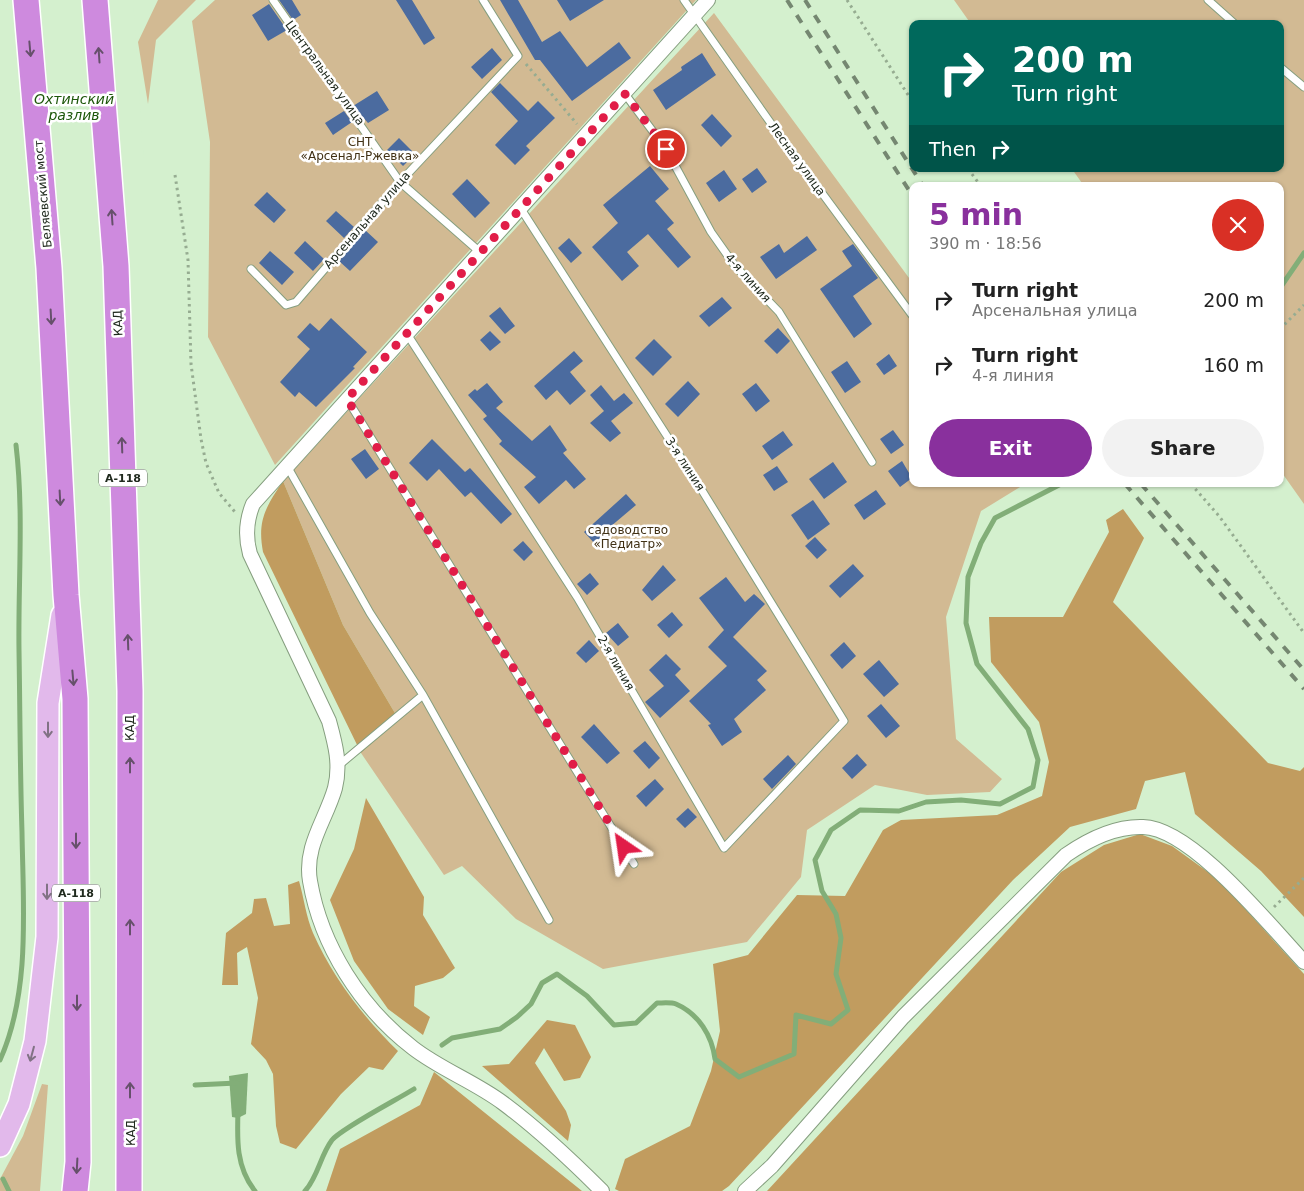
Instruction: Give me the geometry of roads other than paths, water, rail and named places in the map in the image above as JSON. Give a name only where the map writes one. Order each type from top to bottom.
[{"type":"highway","name":"Беляевский мост","points":[[26,0],[49,268],[66,595]]},
{"type":"highway","name":"КАД","points":[[95,0],[116,266],[130,691],[129,1191]]},
{"type":"highway","name":"А-118","points":[[66,595],[75,699],[78,1162],[75,1191]]},
{"type":"main road","points":[[0,1146],[19,1104],[36,1041],[47,937],[48,703],[66,595]]},
{"type":"street","points":[[602,1191],[504,1104],[472,1081],[414,1049],[372,1010],[351,982],[330,944],[318,912],[310,880],[308,860],[311,845],[335,787],[338,766],[336,744],[329,721],[250,554],[246,540],[246,525],[253,504],[708,0]]},
{"type":"street","points":[[745,1191],[772,1166],[903,1018],[1066,855],[1098,836],[1124,828],[1145,827],[1165,832],[1210,862],[1304,962]]},
{"type":"lane","name":"Центральная улица","points":[[273,0],[400,182],[481,253]]},
{"type":"lane","name":"Арсенальная улица","points":[[251,269],[286,306],[296,302],[400,182],[518,56],[483,0]]},
{"type":"lane","name":"Лесная улица","points":[[684,0],[777,132],[909,311]]},
{"type":"lane","points":[[1208,0],[1230,20]]},
{"type":"lane","points":[[1284,71],[1304,87]]},
{"type":"lane","name":"4-я линия","points":[[625,94],[666,149],[716,239],[736,266],[779,312],[872,462]]},
{"type":"lane","name":"3-я линия","points":[[521,209],[703,492],[844,721]]},
{"type":"lane","name":"2-я линия","points":[[407,334],[577,597],[724,848],[844,721]]},
{"type":"lane","points":[[347,399],[634,864]]},
{"type":"lane","points":[[287,466],[370,613],[423,695],[549,920]]},
{"type":"lane","points":[[338,766],[423,695]]},
{"type":"waterway","points":[[1284,282],[1304,253]]},
{"type":"waterway","points":[[0,1060],[17,1006],[21,977],[24,918],[19,650],[20,496],[16,445]]},
{"type":"waterway","points":[[442,1045],[452,1038],[500,1029],[531,1004],[542,983],[557,974],[587,996],[614,1025],[636,1023],[657,1003],[674,1003],[684,1008],[703,1027],[711,1042],[715,1059],[739,1077],[794,1054],[796,1015],[831,1024],[848,1010],[836,974],[841,938],[836,914],[822,891],[815,860],[831,830],[860,810],[899,811],[926,802],[961,800],[1000,804],[1033,787],[1038,760],[1028,729],[977,664],[966,623],[968,577],[981,543],[995,518],[1055,487]]},
{"type":"waterway","points":[[195,1085],[237,1083]]},
{"type":"waterway","points":[[305,1191],[332,1140],[358,1121],[414,1089]]},
{"type":"waterway","points":[[238,1111],[238,1143],[241,1163],[255,1191]]},
{"type":"waterway","points":[[3,1179],[9,1191]]},
{"type":"railway","points":[[787,0],[909,190]]},
{"type":"railway","points":[[805,0],[909,164]]},
{"type":"railway","points":[[914,172],[920,182]]},
{"type":"railway","points":[[1128,487],[1304,689]]},
{"type":"railway","points":[[1144,487],[1304,670]]},
{"type":"water label","name":"Охтинский разлив","points":[[74,108]]},
{"type":"park label","name":"СНТ «Арсенал-Ржевка»","points":[[360,149]]},
{"type":"park label","name":"садоводство «Педиатр»","points":[[628,537]]}]
